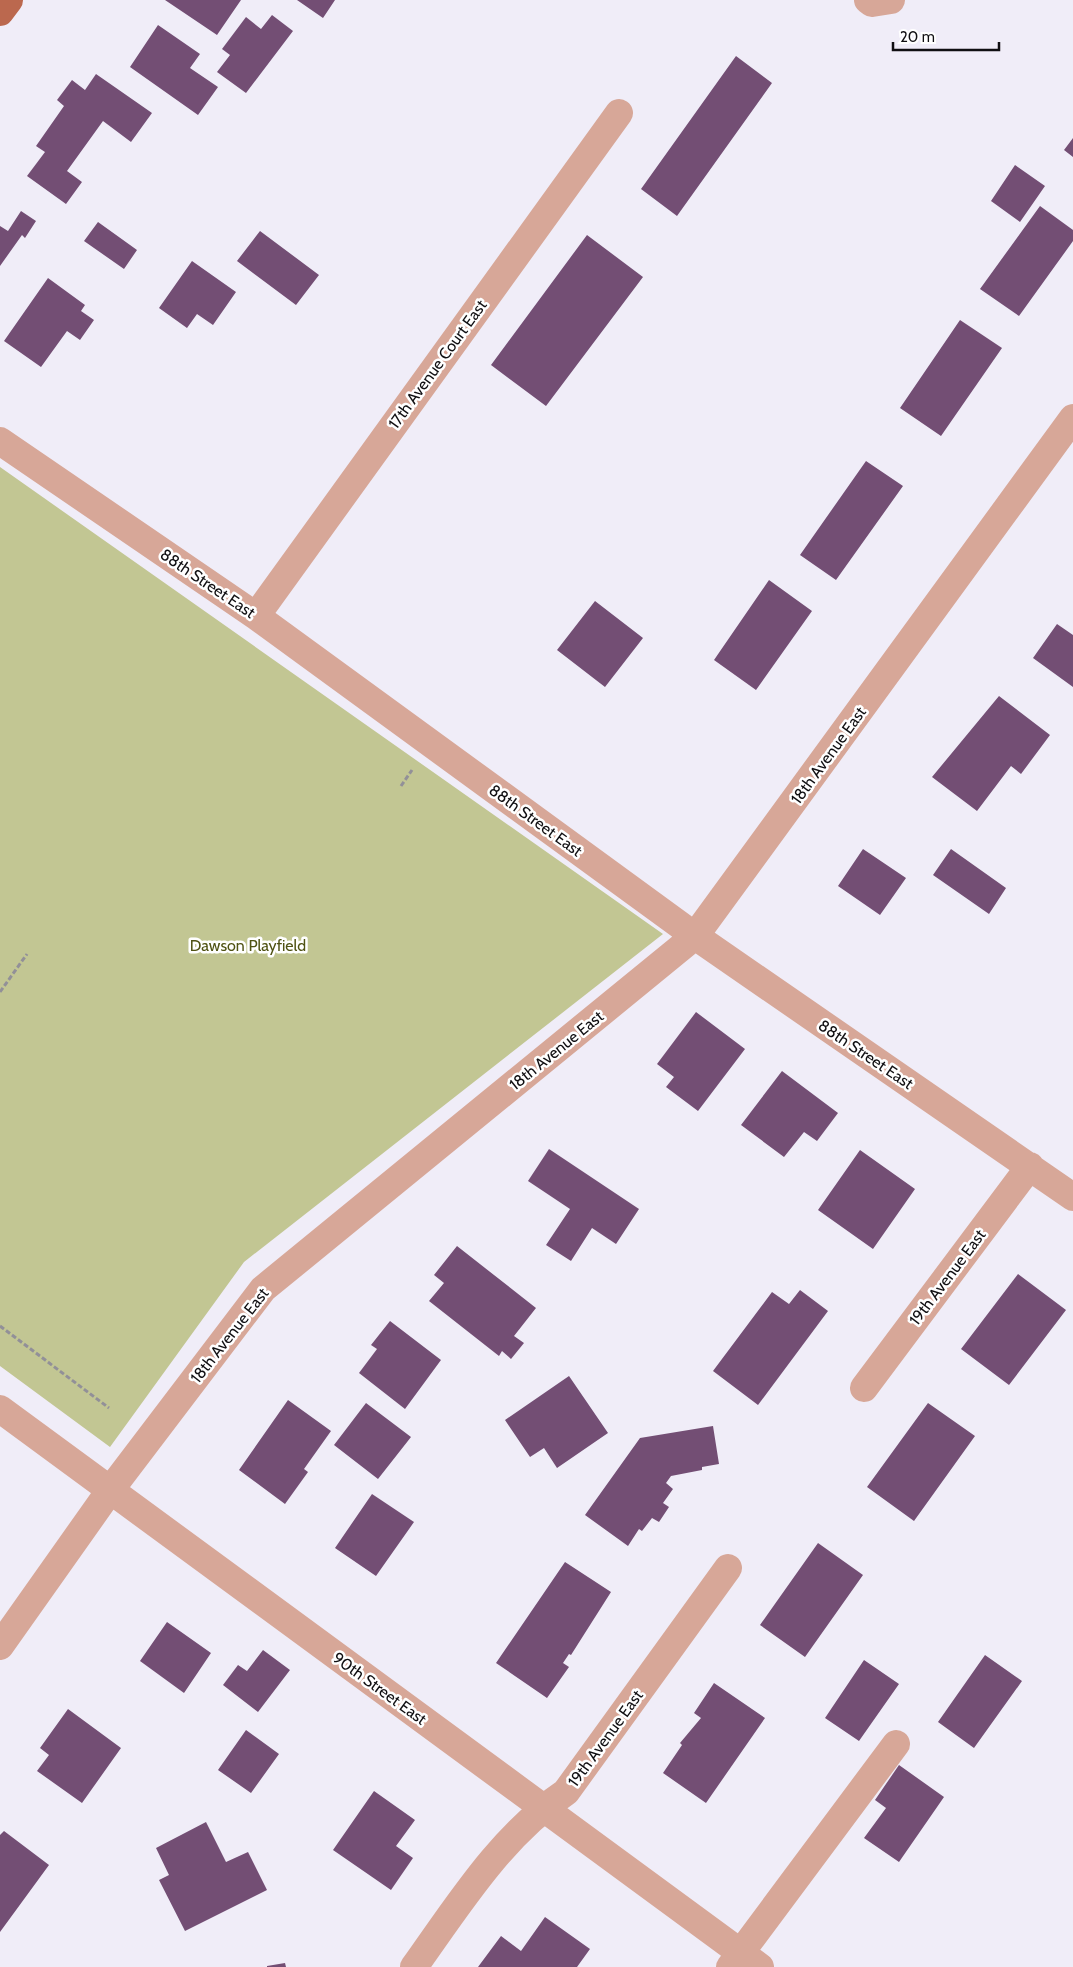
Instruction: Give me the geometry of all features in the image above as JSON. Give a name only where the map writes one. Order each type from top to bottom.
[{"type":"main road","points":[[0,12],[9,0]]},
{"type":"street","points":[[868,0],[872,4],[891,0]]},
{"type":"street","name":"17th Avenue Court East","points":[[256,616],[618,113]]},
{"type":"street","name":"18th Avenue East","points":[[0,1646],[111,1489],[263,1289],[695,936],[1073,418]]},
{"type":"street","name":"88th Street East","points":[[0,441],[256,616],[695,936],[1073,1197]]},
{"type":"street","name":"19th Avenue East","points":[[864,1388],[1030,1166]]},
{"type":"street","name":"90th Street East","points":[[0,1409],[543,1808],[743,1962]]},
{"type":"street","name":"19th Avenue East","points":[[414,1967],[481,1874],[518,1832],[543,1808],[566,1792],[728,1568]]},
{"type":"street","points":[[743,1962],[896,1744]]},
{"type":"path","points":[[0,992],[27,954]]},
{"type":"path","points":[[0,1326],[110,1408]]},
{"type":"green space","name":"Dawson Playfield","points":[[0,467],[663,934],[244,1262],[110,1447],[0,1366]]},
{"type":"building","points":[[165,0],[241,0],[217,35]]},
{"type":"building","points":[[297,0],[335,0],[323,18]]},
{"type":"building","points":[[272,15],[293,31],[246,93],[217,72],[230,55],[222,49],[246,17],[261,29]]},
{"type":"building","points":[[158,25],[200,54],[190,68],[218,87],[198,115],[130,67]]},
{"type":"building","points":[[736,56],[772,83],[677,216],[641,189]]},
{"type":"building","points":[[96,74],[152,113],[131,142],[103,121],[67,171],[82,182],[66,204],[27,176],[45,152],[36,146],[64,106],[57,100],[72,80],[85,90]]},
{"type":"building","points":[[1073,138],[1073,157],[1064,150]]},
{"type":"building","points":[[1015,165],[1045,186],[1020,222],[991,201]]},
{"type":"building","points":[[1040,206],[1073,230],[1073,241],[1019,316],[980,289]]},
{"type":"building","points":[[21,211],[36,221],[25,238],[22,235],[0,266],[0,226],[8,231]]},
{"type":"building","points":[[98,222],[137,250],[124,269],[84,241]]},
{"type":"building","points":[[260,231],[319,275],[296,305],[237,261]]},
{"type":"building","points":[[587,235],[643,277],[546,406],[491,365]]},
{"type":"building","points":[[192,261],[236,292],[213,325],[197,314],[187,328],[159,308]]},
{"type":"building","points":[[48,278],[85,305],[81,311],[94,320],[80,340],[67,331],[41,367],[4,341]]},
{"type":"building","points":[[960,320],[1002,348],[941,436],[900,408]]},
{"type":"building","points":[[866,461],[903,486],[836,580],[800,555]]},
{"type":"building","points":[[769,580],[812,611],[756,690],[714,660]]},
{"type":"building","points":[[595,601],[643,638],[605,687],[557,650]]},
{"type":"building","points":[[1057,624],[1073,635],[1073,687],[1033,658]]},
{"type":"building","points":[[999,696],[1050,735],[1021,774],[1011,766],[977,811],[932,777]]},
{"type":"building","points":[[863,849],[906,878],[880,915],[838,886]]},
{"type":"building","points":[[951,849],[1006,888],[989,914],[933,875]]},
{"type":"building","points":[[696,1012],[745,1049],[698,1111],[666,1087],[674,1077],[657,1064]]},
{"type":"building","points":[[782,1071],[838,1113],[817,1141],[804,1132],[784,1157],[741,1125]]},
{"type":"building","points":[[549,1149],[639,1209],[616,1244],[592,1228],[571,1261],[546,1245],[570,1209],[528,1181]]},
{"type":"building","points":[[860,1150],[915,1189],[873,1249],[818,1210]]},
{"type":"building","points":[[457,1246],[536,1308],[514,1336],[524,1343],[511,1359],[502,1351],[499,1356],[429,1301],[444,1283],[434,1275]]},
{"type":"building","points":[[1018,1274],[1066,1310],[1009,1385],[961,1349]]},
{"type":"building","points":[[800,1290],[828,1311],[758,1405],[713,1371],[772,1292],[789,1304]]},
{"type":"building","points":[[390,1321],[441,1360],[405,1409],[359,1373],[377,1349],[371,1345]]},
{"type":"building","points":[[569,1376],[608,1433],[557,1468],[544,1448],[530,1457],[505,1420]]},
{"type":"building","points":[[288,1400],[331,1431],[304,1469],[308,1472],[285,1504],[239,1470]]},
{"type":"building","points":[[366,1403],[411,1437],[378,1479],[334,1445]]},
{"type":"building","points":[[928,1403],[975,1436],[914,1521],[867,1487]]},
{"type":"building","points":[[713,1426],[719,1464],[702,1467],[702,1470],[671,1476],[666,1483],[673,1489],[663,1503],[669,1507],[659,1522],[652,1518],[642,1531],[639,1529],[628,1546],[585,1515],[640,1438]]},
{"type":"building","points":[[372,1494],[414,1522],[376,1576],[335,1548]]},
{"type":"building","points":[[818,1543],[863,1575],[805,1657],[760,1625]]},
{"type":"building","points":[[565,1562],[611,1592],[571,1655],[569,1654],[563,1663],[569,1667],[547,1698],[496,1663]]},
{"type":"building","points":[[167,1622],[211,1653],[184,1693],[140,1661]]},
{"type":"building","points":[[263,1650],[290,1670],[258,1712],[223,1685],[238,1665],[247,1671]]},
{"type":"building","points":[[985,1655],[1022,1681],[974,1748],[938,1722]]},
{"type":"building","points":[[864,1660],[899,1684],[859,1741],[825,1718]]},
{"type":"building","points":[[714,1683],[765,1718],[706,1803],[663,1773],[682,1745],[680,1743],[701,1718],[694,1713]]},
{"type":"building","points":[[68,1709],[121,1748],[82,1803],[37,1771],[49,1755],[40,1748]]},
{"type":"building","points":[[246,1730],[279,1754],[251,1793],[218,1770]]},
{"type":"building","points":[[899,1765],[944,1797],[899,1862],[864,1838],[886,1808],[875,1800]]},
{"type":"building","points":[[374,1791],[415,1820],[396,1846],[413,1858],[391,1890],[333,1850]]},
{"type":"building","points":[[206,1822],[226,1862],[248,1852],[267,1890],[185,1931],[159,1880],[169,1875],[156,1848]]},
{"type":"building","points":[[4,1831],[49,1865],[0,1932],[0,1835]]},
{"type":"building","points":[[545,1917],[590,1949],[577,1967],[478,1967],[501,1936],[521,1951]]},
{"type":"building","points":[[285,1963],[286,1967],[267,1967],[267,1966]]}]
